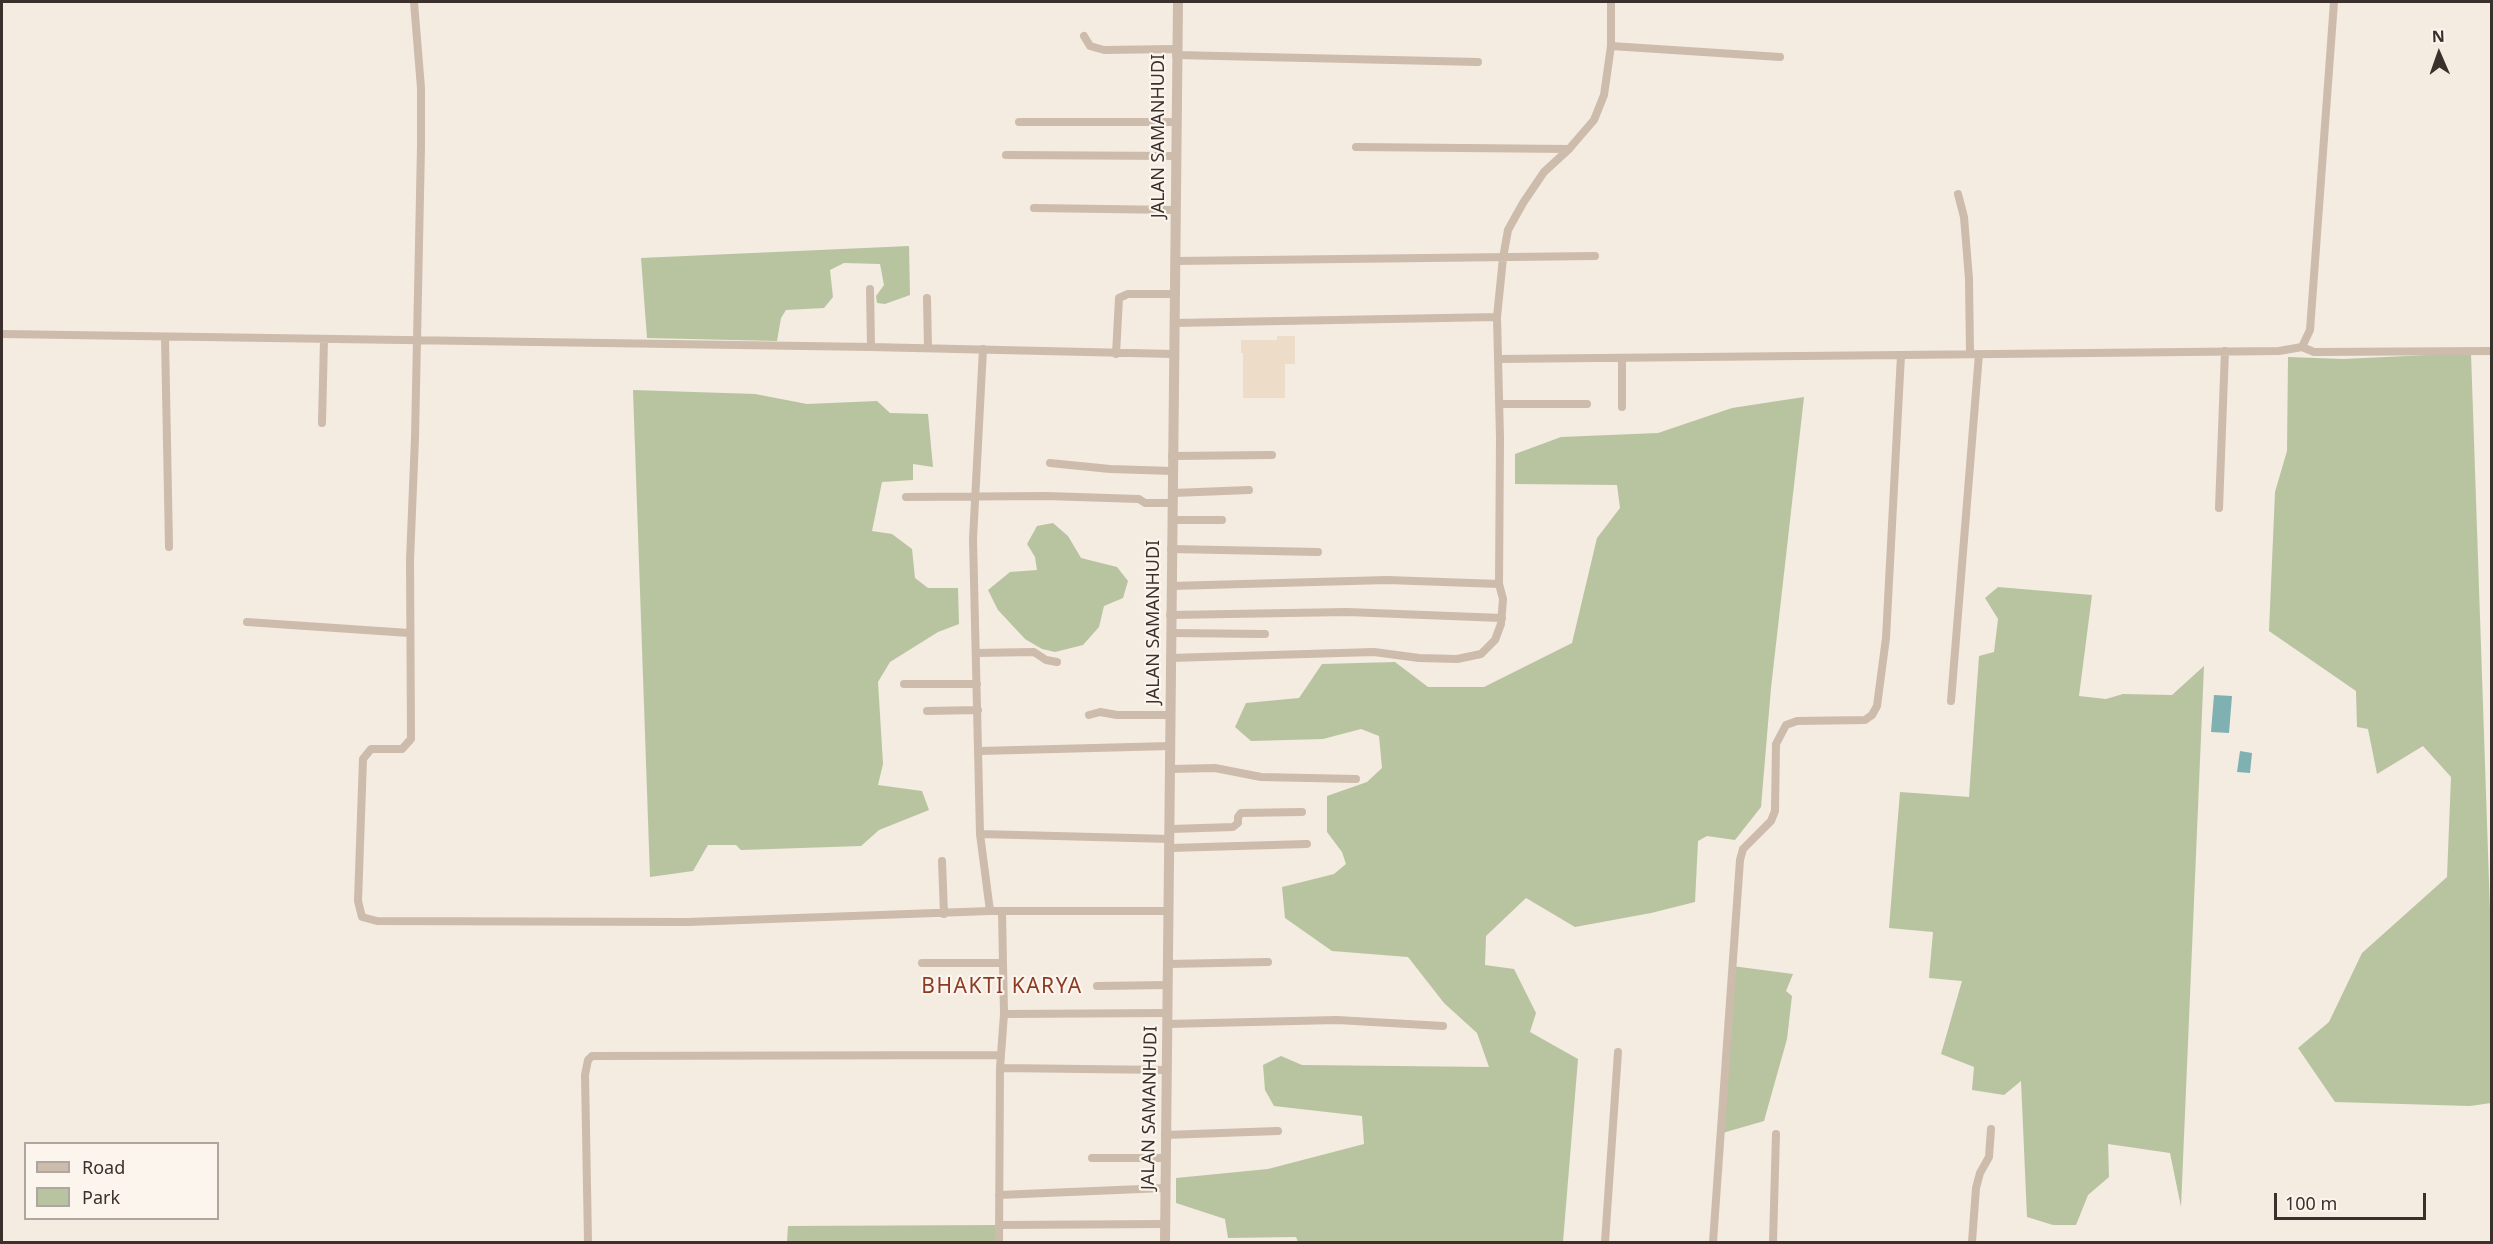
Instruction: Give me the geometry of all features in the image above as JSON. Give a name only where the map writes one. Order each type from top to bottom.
[{"type":"street","points":[[414,2],[421,88],[409,633],[411,739],[402,748],[371,749],[361,766],[359,912],[368,921],[688,922],[990,911],[1168,911]]},
{"type":"street","name":"JALAN SAMANHUDI","points":[[1165,1242],[1178,2]]},
{"type":"street","points":[[1170,657],[1374,652],[1440,659],[1473,658],[1488,649],[1495,640],[1502,618],[1503,599],[1499,584],[1497,317],[1508,230],[1544,172],[1569,149],[1594,120],[1604,94],[1611,46],[1611,2]]},
{"type":"street","points":[[2302,347],[2310,330],[2334,2]]},
{"type":"street","points":[[1084,36],[1090,46],[1104,50],[1478,62]]},
{"type":"street","points":[[1611,46],[1780,57]]},
{"type":"street","points":[[1018,122],[1177,122]]},
{"type":"street","points":[[1356,147],[1569,149]]},
{"type":"street","points":[[1006,155],[1176,156]]},
{"type":"street","points":[[1958,194],[1964,217],[1969,279],[1970,354]]},
{"type":"street","points":[[1034,208],[1175,210]]},
{"type":"street","points":[[1175,261],[1595,256]]},
{"type":"street","points":[[870,289],[871,347]]},
{"type":"street","points":[[1116,354],[1119,298],[1128,294],[1176,294]]},
{"type":"street","points":[[927,298],[928,348]]},
{"type":"street","points":[[1174,322],[1497,317]]},
{"type":"street","points":[[2,334],[871,347],[1173,354]]},
{"type":"street","points":[[165,337],[169,547]]},
{"type":"street","points":[[322,423],[324,339]]},
{"type":"street","points":[[1498,360],[2279,351],[2302,347],[2314,352],[2492,351]]},
{"type":"street","points":[[983,350],[974,497],[980,834],[990,911]]},
{"type":"street","points":[[2219,508],[2225,351]]},
{"type":"street","points":[[1951,701],[1979,354]]},
{"type":"street","points":[[1713,1242],[1740,860],[1743,849],[1771,821],[1775,811],[1776,744],[1786,725],[1797,721],[1865,720],[1872,715],[1876,706],[1886,638],[1901,355]]},
{"type":"street","points":[[1622,358],[1622,407]]},
{"type":"street","points":[[1499,404],[1587,404]]},
{"type":"street","points":[[1172,456],[1272,454]]},
{"type":"street","points":[[1050,463],[1110,469],[1173,471]]},
{"type":"street","points":[[906,497],[1046,496],[1139,499],[1145,502],[1249,490]]},
{"type":"street","points":[[1172,520],[1222,520]]},
{"type":"street","points":[[1171,549],[1318,552]]},
{"type":"street","points":[[1171,586],[1387,580],[1499,584]]},
{"type":"street","points":[[1170,615],[1347,612],[1502,618]]},
{"type":"street","points":[[248,622],[409,633]]},
{"type":"street","points":[[1171,633],[1265,634]]},
{"type":"street","points":[[976,653],[1034,652],[1051,663],[1058,662]]},
{"type":"street","points":[[904,684],[977,684]]},
{"type":"street","points":[[927,711],[978,710]]},
{"type":"street","points":[[1089,715],[1100,712],[1117,715],[1170,715]]},
{"type":"street","points":[[979,751],[1170,746]]},
{"type":"street","points":[[1170,769],[1215,768],[1261,777],[1356,779]]},
{"type":"street","points":[[1170,838],[1233,827],[1238,823],[1241,813],[1302,812]]},
{"type":"street","points":[[980,834],[1170,838],[1307,844]]},
{"type":"street","points":[[942,861],[944,914]]},
{"type":"street","points":[[999,1242],[1000,1068],[1004,1014],[1002,911]]},
{"type":"street","points":[[1168,964],[1268,962]]},
{"type":"street","points":[[922,963],[1002,963]]},
{"type":"street","points":[[1097,986],[1168,985]]},
{"type":"street","points":[[1004,1014],[1167,1012]]},
{"type":"street","points":[[1167,1024],[1336,1020],[1443,1026]]},
{"type":"street","points":[[1605,1242],[1618,1052]]},
{"type":"street","points":[[588,1242],[585,1075],[588,1060],[592,1056],[1001,1055]]},
{"type":"street","points":[[1000,1068],[1166,1070]]},
{"type":"street","points":[[1972,1242],[1976,1188],[1980,1173],[1989,1157],[1991,1129]]},
{"type":"street","points":[[1165,1135],[1278,1131]]},
{"type":"street","points":[[1773,1242],[1776,1134]]},
{"type":"street","points":[[1092,1158],[1165,1158]]},
{"type":"street","points":[[999,1195],[1165,1188]]},
{"type":"street","points":[[999,1225],[1165,1224]]},
{"type":"green space","points":[[909,246],[910,295],[885,304],[877,303],[876,296],[884,285],[880,264],[844,263],[830,270],[833,297],[824,308],[786,310],[781,318],[777,341],[647,338],[641,258]]},
{"type":"green space","points":[[2471,353],[2491,940],[2491,1103],[2470,1106],[2335,1102],[2298,1048],[2329,1022],[2362,953],[2447,877],[2451,777],[2423,746],[2377,774],[2368,729],[2357,727],[2356,691],[2269,631],[2275,492],[2287,451],[2288,357],[2343,359]]},
{"type":"green space","points":[[633,390],[755,394],[807,404],[877,401],[890,413],[928,414],[933,467],[913,464],[913,480],[882,482],[872,531],[892,534],[912,549],[915,578],[928,588],[958,588],[959,624],[938,632],[890,662],[878,682],[883,764],[878,785],[922,791],[929,810],[879,830],[861,846],[741,850],[736,845],[708,845],[693,871],[650,877]]},
{"type":"green space","points":[[1804,397],[1771,688],[1761,807],[1735,840],[1707,836],[1698,841],[1695,902],[1575,927],[1526,898],[1486,936],[1485,965],[1514,969],[1536,1013],[1530,1032],[1578,1059],[1563,1242],[1298,1242],[1296,1237],[1228,1238],[1225,1219],[1176,1203],[1176,1178],[1268,1169],[1364,1144],[1362,1116],[1274,1106],[1265,1090],[1263,1065],[1281,1056],[1302,1065],[1489,1067],[1477,1033],[1444,1003],[1408,957],[1332,951],[1285,918],[1282,887],[1334,874],[1346,864],[1342,852],[1327,832],[1327,796],[1367,782],[1382,768],[1379,736],[1361,729],[1323,739],[1251,741],[1235,727],[1246,703],[1299,698],[1322,664],[1395,662],[1428,687],[1484,687],[1572,643],[1597,538],[1620,508],[1617,485],[1515,484],[1515,454],[1561,437],[1658,433],[1732,408]]},
{"type":"green space","points":[[1053,523],[1068,536],[1081,558],[1117,567],[1128,581],[1123,598],[1104,606],[1099,627],[1083,645],[1055,652],[1042,649],[1025,639],[998,610],[988,590],[1010,572],[1037,570],[1035,557],[1027,544],[1037,526]]},
{"type":"green space","points":[[1998,587],[2092,595],[2079,696],[2106,699],[2123,694],[2172,695],[2204,666],[2181,1207],[2170,1153],[2108,1144],[2109,1177],[2088,1195],[2076,1225],[2053,1225],[2027,1217],[2021,1081],[2004,1095],[1972,1090],[1974,1067],[1941,1054],[1962,981],[1929,978],[1933,932],[1889,928],[1900,792],[1969,797],[1979,656],[1994,652],[1998,619],[1985,598]]},
{"type":"green space","points":[[1732,966],[1793,974],[1786,991],[1792,996],[1787,1039],[1764,1121],[1719,1134]]},
{"type":"green space","points":[[999,1225],[998,1242],[787,1242],[788,1226]]},
{"type":"shaded area","points":[[1277,336],[1295,336],[1295,364],[1285,364],[1285,398],[1243,398],[1241,340],[1277,340]]},
{"type":"water","points":[[2214,695],[2232,696],[2229,733],[2211,732]]},
{"type":"water","points":[[2240,751],[2252,753],[2250,773],[2237,772]]},
{"type":"district","name":"BHAKTI KARYA","points":[[1002,987]]}]
